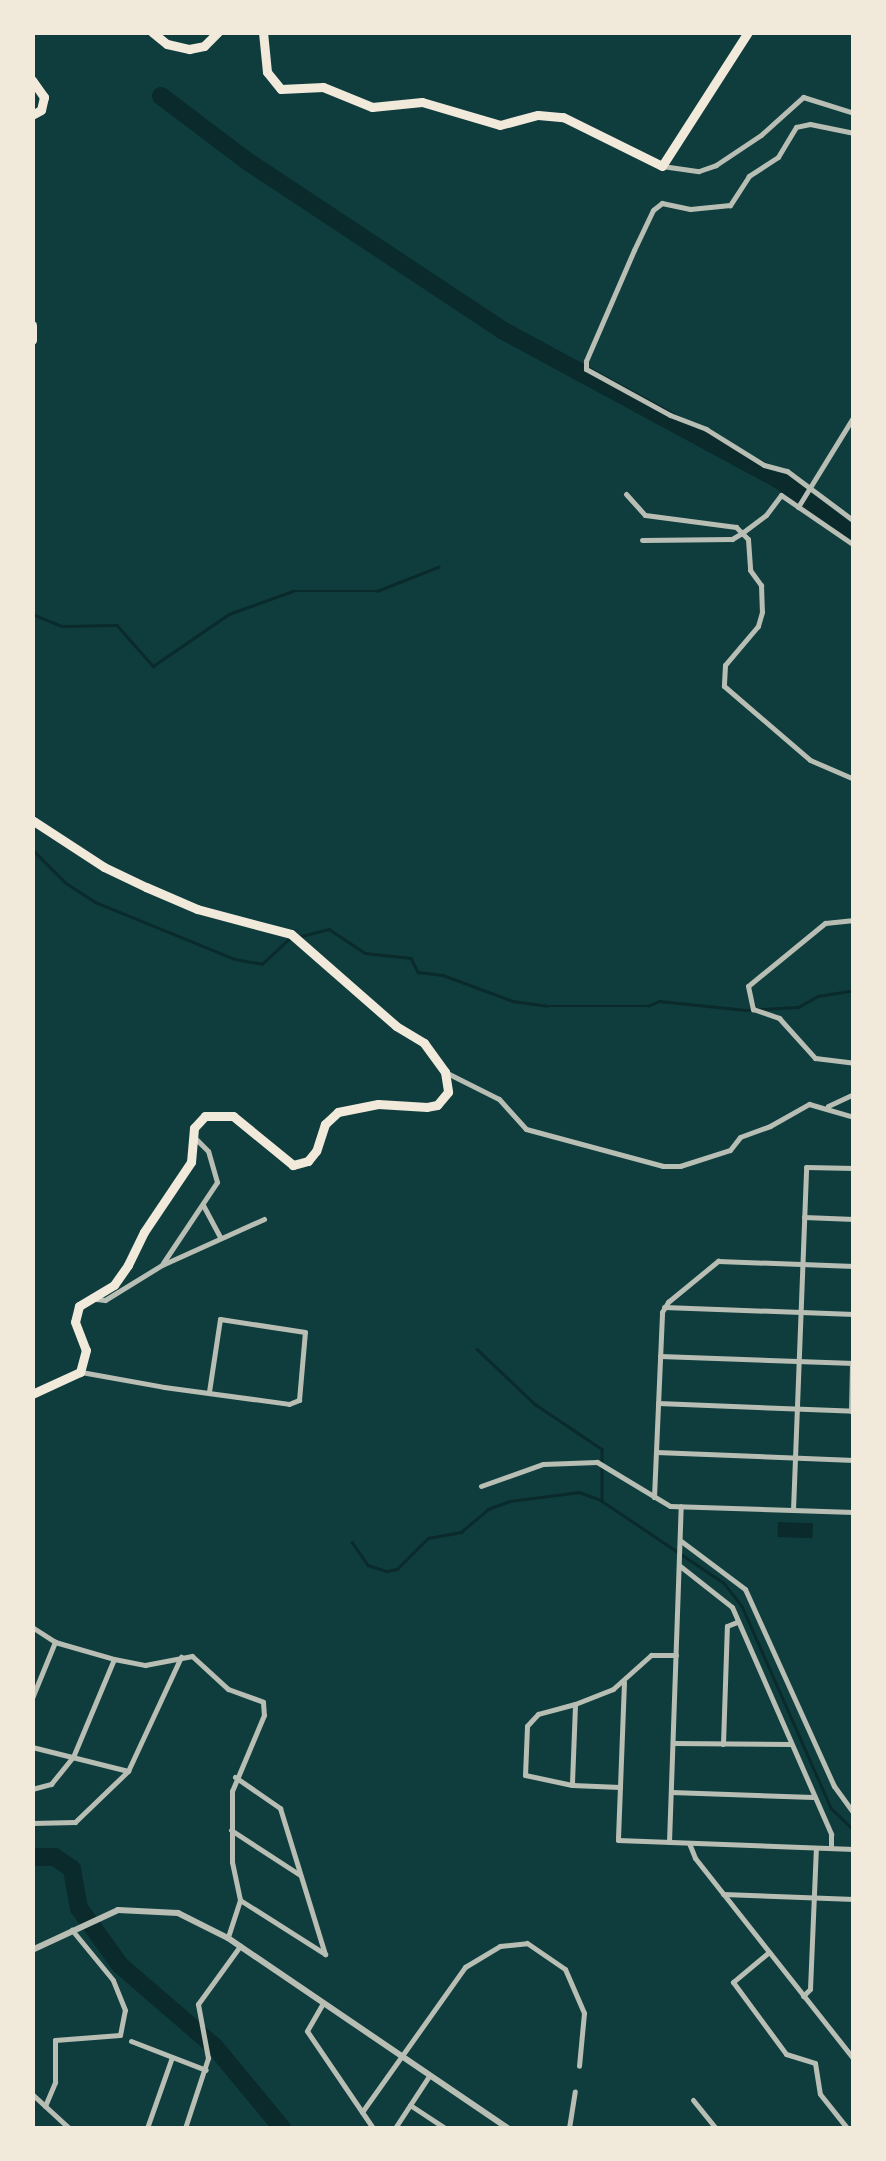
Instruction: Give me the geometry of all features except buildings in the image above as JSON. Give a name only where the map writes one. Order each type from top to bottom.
[{"type":"main road","points":[[152,32],[167,44],[189,50],[204,46],[218,32]]},
{"type":"main road","points":[[262,32],[267,72],[281,90],[323,87],[372,106],[422,102],[500,124],[538,115],[564,117],[662,166],[748,32]]},
{"type":"main road","points":[[32,80],[44,98],[41,110],[32,115]]},
{"type":"main road","points":[[32,325],[32,340]]},
{"type":"main road","points":[[32,820],[104,867],[197,909],[291,934],[396,1026],[424,1043],[445,1072],[448,1092],[437,1105],[378,1104],[338,1112],[326,1124],[316,1151],[301,1164],[284,1162],[263,1140],[224,1113],[198,1121],[192,1162],[114,1285],[79,1306],[76,1313],[86,1350],[80,1372],[32,1394]]},
{"type":"street","points":[[662,166],[699,171],[716,165],[762,135],[803,97],[854,113]]},
{"type":"street","points":[[854,133],[810,124],[796,127],[778,157],[749,176],[730,206],[690,209],[662,203],[653,210],[586,361],[586,369],[813,488],[854,521]]},
{"type":"street","points":[[798,507],[854,416]]},
{"type":"street","points":[[626,494],[646,514],[736,527],[748,539],[750,570],[760,585],[762,612],[758,626],[725,665],[724,686],[810,760],[854,779]]},
{"type":"street","points":[[642,540],[732,539],[766,514],[781,495],[854,545]]},
{"type":"street","points":[[854,920],[825,924],[748,986],[752,1008],[779,1018],[816,1058],[854,1063]]},
{"type":"street","points":[[445,1072],[499,1099],[526,1129],[589,1150],[618,1152],[664,1166],[680,1166],[730,1150],[740,1136],[770,1126],[809,1104],[828,1106],[854,1117]]},
{"type":"street","points":[[828,1106],[854,1094]]},
{"type":"street","points":[[162,1265],[217,1182],[208,1151],[194,1136]]},
{"type":"street","points":[[793,1510],[806,1166],[854,1168]]},
{"type":"street","points":[[203,1205],[220,1237]]},
{"type":"street","points":[[804,1217],[854,1218]]},
{"type":"street","points":[[96,1299],[116,1294],[125,1284],[162,1265],[264,1219]]},
{"type":"street","points":[[654,1496],[664,1308],[718,1261],[854,1266]]},
{"type":"street","points":[[664,1308],[854,1314]]},
{"type":"street","points":[[80,1372],[209,1392],[289,1404],[300,1400],[306,1332],[220,1320],[209,1392]]},
{"type":"street","points":[[658,1403],[852,1411],[853,1363],[660,1356]]},
{"type":"street","points":[[656,1452],[854,1460]]},
{"type":"street","points":[[481,1486],[543,1464],[597,1462],[607,1464],[654,1496],[681,1506],[854,1512]]},
{"type":"street","points":[[669,1842],[681,1506]]},
{"type":"street","points":[[681,1544],[745,1589],[834,1786],[854,1814]]},
{"type":"street","points":[[680,1563],[723,1596],[737,1622],[831,1834],[832,1848]]},
{"type":"street","points":[[723,1744],[727,1626],[737,1622]]},
{"type":"street","points":[[32,1626],[55,1642],[114,1660],[146,1665],[192,1656],[228,1689],[264,1702],[266,1708],[235,1777],[231,1830],[240,1900],[228,1938]]},
{"type":"street","points":[[32,1698],[55,1642]]},
{"type":"street","points":[[620,1787],[572,1785],[526,1774],[526,1732],[538,1714],[575,1704],[624,1682],[651,1655],[676,1655]]},
{"type":"street","points":[[32,1823],[74,1822],[128,1771],[181,1656]]},
{"type":"street","points":[[32,1790],[51,1784],[73,1758],[114,1660]]},
{"type":"street","points":[[624,1682],[618,1840],[854,1849]]},
{"type":"street","points":[[572,1785],[575,1704]]},
{"type":"street","points":[[673,1744],[791,1744]]},
{"type":"street","points":[[32,1748],[128,1771]]},
{"type":"street","points":[[235,1777],[280,1808],[325,1954],[240,1900]]},
{"type":"street","points":[[671,1792],[814,1796]]},
{"type":"street","points":[[231,1830],[302,1877]]},
{"type":"street","points":[[689,1843],[694,1858],[853,2058]]},
{"type":"street","points":[[803,1996],[810,1989],[816,1848]]},
{"type":"street","points":[[723,1894],[854,1899]]},
{"type":"street","points":[[32,1950],[118,1910],[158,1909],[200,1921],[508,2128]]},
{"type":"street","points":[[45,2106],[55,2082],[55,2040],[120,2035],[126,2010],[113,1980],[72,1930]]},
{"type":"street","points":[[362,2112],[404,2059],[465,1966],[500,1946],[528,1944],[556,1963],[582,2001],[586,2027],[579,2066]]},
{"type":"street","points":[[184,2128],[206,2070],[198,2004],[240,1946]]},
{"type":"street","points":[[768,1952],[734,1982],[786,2054],[815,2063],[820,2094],[847,2128]]},
{"type":"street","points":[[323,2002],[307,2031],[373,2128]]},
{"type":"street","points":[[130,2041],[206,2070]]},
{"type":"street","points":[[147,2128],[172,2057]]},
{"type":"street","points":[[395,2128],[429,2076]]},
{"type":"street","points":[[569,2128],[575,2091]]},
{"type":"street","points":[[32,2094],[69,2128]]},
{"type":"street","points":[[692,2100],[716,2128]]},
{"type":"street","points":[[410,2105],[445,2128]]},
{"type":"water","points":[[778,1522],[813,1523],[812,1538],[777,1537]]},
{"type":"waterway","points":[[161,96],[247,161],[502,330],[781,481],[854,536]]},
{"type":"waterway","points":[[32,614],[62,626],[117,625],[153,666],[229,614],[293,591],[377,591],[438,567]]},
{"type":"waterway","points":[[32,849],[66,883],[95,902],[235,959],[262,964],[289,939]]},
{"type":"waterway","points":[[301,936],[329,929],[365,953],[411,958],[418,972],[443,975],[513,1001],[547,1006],[648,1006],[659,1001],[746,1010],[798,1007],[818,996],[854,990]]},
{"type":"waterway","points":[[477,1349],[535,1404],[602,1449],[602,1501],[724,1583],[742,1606],[831,1808],[854,1830]]},
{"type":"waterway","points":[[352,1542],[368,1565],[387,1571],[397,1569],[428,1538],[461,1532],[488,1509],[510,1501],[579,1492],[601,1500]]},
{"type":"waterway","points":[[32,1857],[55,1857],[72,1869],[79,1908],[120,1965],[215,2047],[282,2128]]}]
